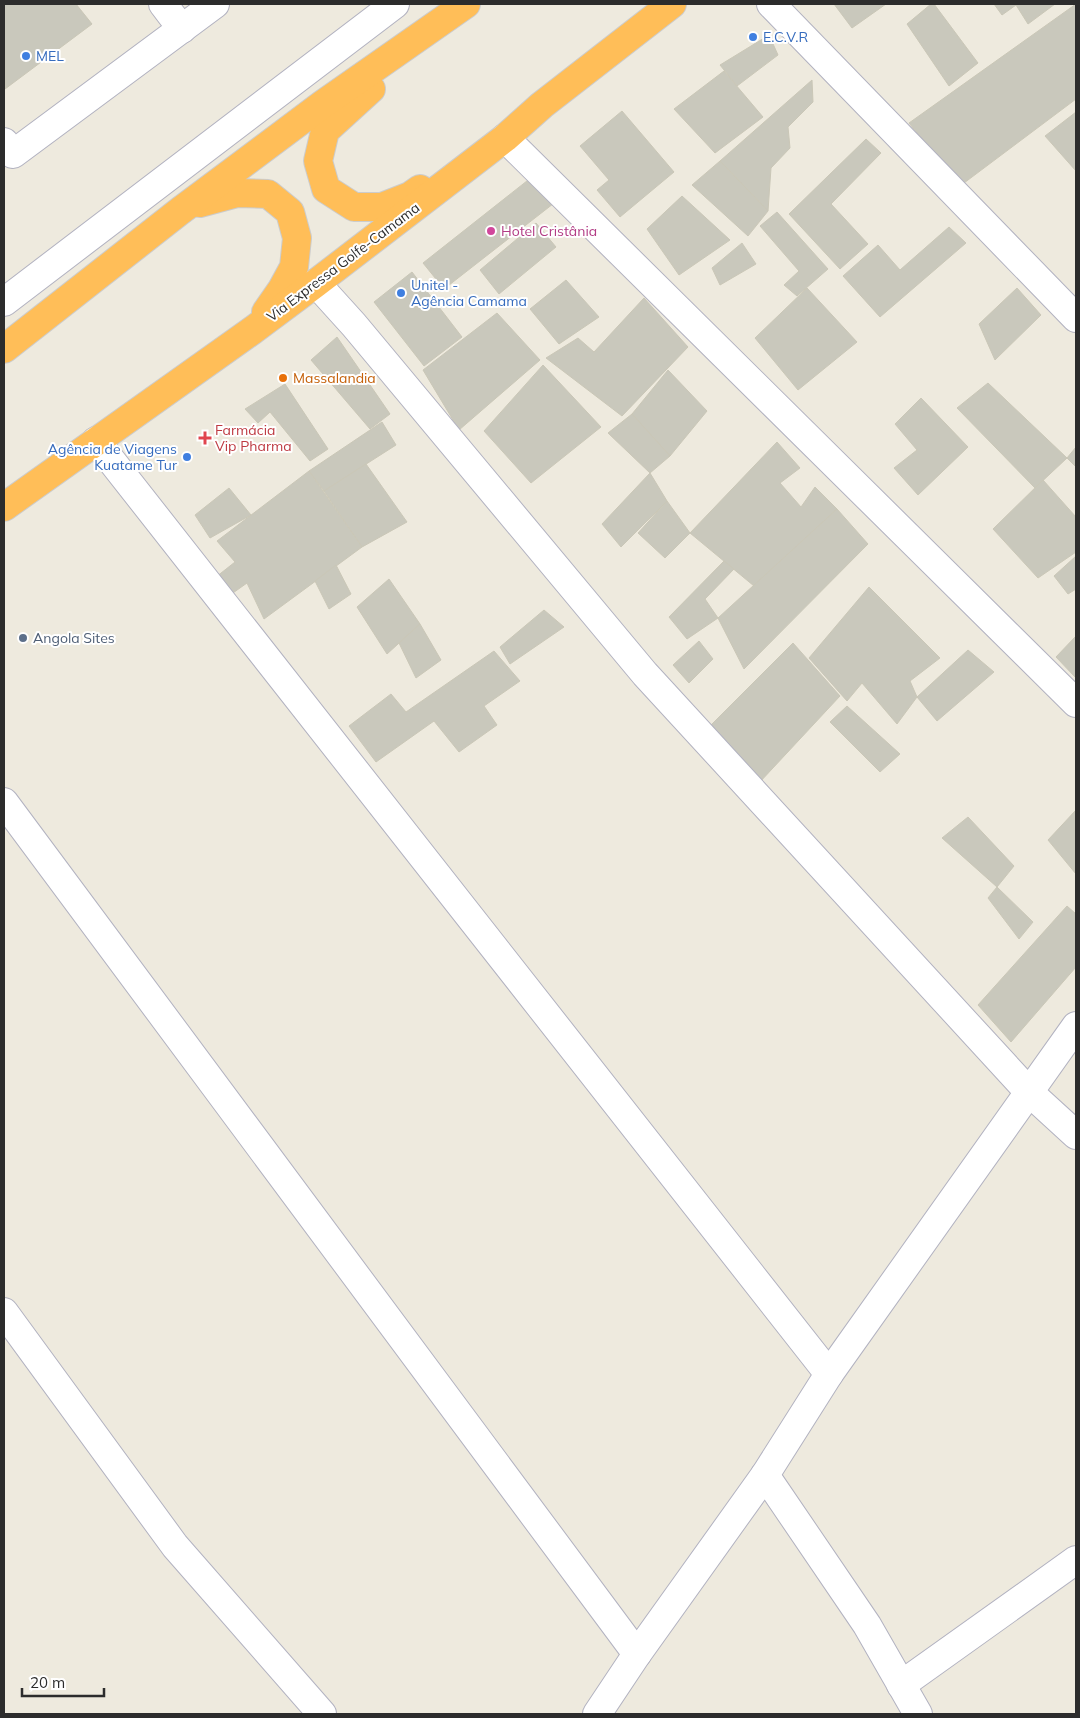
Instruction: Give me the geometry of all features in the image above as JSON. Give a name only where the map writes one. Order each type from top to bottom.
[{"type":"highway","points":[[467,4],[345,111],[325,131],[318,161],[326,189],[354,207],[382,207],[410,196],[542,105]]},
{"type":"highway","points":[[4,349],[180,210],[323,104],[467,4]]},
{"type":"highway","name":"Via Expressa Golfe-Camama","points":[[4,507],[316,283],[505,138],[542,105],[672,4]]},
{"type":"highway","points":[[180,210],[211,199],[237,193],[268,194],[290,212],[297,238],[294,266],[282,290],[253,330]]},
{"type":"street","points":[[164,4],[182,29]]},
{"type":"street","points":[[4,142],[13,154],[215,4]]},
{"type":"street","points":[[4,302],[395,4]]},
{"type":"street","points":[[771,4],[1076,318]]},
{"type":"street","points":[[505,138],[1076,702]]},
{"type":"street","points":[[316,283],[645,674],[1029,1092],[1076,1136]]},
{"type":"street","points":[[96,441],[829,1374]]},
{"type":"street","points":[[4,802],[636,1654]]},
{"type":"street","points":[[598,1714],[636,1654],[765,1475],[829,1374],[1076,1026]]},
{"type":"street","points":[[4,1312],[175,1546],[322,1714]]},
{"type":"street","points":[[765,1475],[867,1625],[918,1714]]},
{"type":"street","points":[[902,1685],[1076,1560]]},
{"type":"building","name":"MEL","points":[[4,4],[76,4],[92,24],[5,89]]},
{"type":"building","points":[[834,4],[886,4],[852,28]]},
{"type":"building","points":[[931,4],[934,4],[978,63],[949,86],[907,24]]},
{"type":"building","points":[[994,4],[1055,4],[1028,24],[1016,5],[1002,15]]},
{"type":"building","points":[[1076,4],[1076,99],[960,186],[909,123]]},
{"type":"building","points":[[769,35],[778,55],[737,86],[720,65]]},
{"type":"building","points":[[724,71],[763,117],[715,153],[674,109]]},
{"type":"building","points":[[812,80],[813,102],[788,127],[790,148],[771,168],[768,211],[720,161]]},
{"type":"building","points":[[622,111],[674,172],[620,217],[597,190],[609,180],[580,146]]},
{"type":"building","points":[[1076,112],[1076,171],[1045,136]]},
{"type":"building","points":[[866,139],[881,153],[831,204],[868,244],[840,269],[789,214]]},
{"type":"building","points":[[720,161],[768,211],[748,236],[692,185]]},
{"type":"building","name":"Hotel Cristânia","points":[[537,173],[558,200],[444,289],[423,263]]},
{"type":"building","points":[[682,196],[730,240],[679,275],[647,229]]},
{"type":"building","points":[[777,212],[828,269],[797,296],[784,285],[799,271],[760,226]]},
{"type":"building","points":[[536,223],[556,247],[499,294],[480,270]]},
{"type":"building","points":[[949,227],[966,243],[880,317],[843,276],[878,245],[900,270]]},
{"type":"building","points":[[742,243],[756,264],[720,285],[712,268]]},
{"type":"building","points":[[412,272],[462,337],[424,366],[374,302]]},
{"type":"building","points":[[566,280],[599,317],[559,344],[530,309]]},
{"type":"building","points":[[807,288],[857,342],[798,390],[755,338]]},
{"type":"building","points":[[1017,288],[1041,315],[995,360],[979,324]]},
{"type":"building","points":[[644,298],[688,347],[622,416],[546,358],[578,338],[594,352]]},
{"type":"building","points":[[497,313],[540,360],[459,430],[423,370]]},
{"type":"building","points":[[337,337],[390,414],[370,429],[311,360]]},
{"type":"building","points":[[543,365],[601,427],[531,483],[484,431]]},
{"type":"building","points":[[668,370],[707,411],[670,456],[632,414]]},
{"type":"building","points":[[988,383],[1067,458],[1035,488],[957,408]]},
{"type":"building","points":[[285,384],[328,449],[310,461],[270,412],[258,423],[245,409]]},
{"type":"building","points":[[921,398],[968,447],[918,495],[894,468],[917,450],[895,424]]},
{"type":"building","points":[[632,414],[670,456],[650,473],[608,433]]},
{"type":"building","points":[[382,422],[396,445],[324,491],[309,471]]},
{"type":"building","points":[[777,442],[800,468],[780,483],[801,507],[815,487],[837,509],[754,586],[690,533]]},
{"type":"building","points":[[1076,447],[1076,467],[1067,458]]},
{"type":"building","points":[[366,464],[407,522],[362,547],[324,491]]},
{"type":"building","points":[[309,471],[362,547],[264,619],[247,583],[230,595],[216,577],[235,562],[217,541]]},
{"type":"building","points":[[650,473],[667,501],[621,547],[602,524]]},
{"type":"building","points":[[1043,480],[1076,517],[1076,552],[1038,578],[993,529]]},
{"type":"building","points":[[229,488],[251,515],[210,538],[195,515]]},
{"type":"building","points":[[667,501],[690,533],[665,558],[638,533]]},
{"type":"building","points":[[837,509],[868,544],[744,669],[718,618]]},
{"type":"building","points":[[1076,556],[1076,589],[1068,594],[1054,576]]},
{"type":"building","points":[[724,561],[734,569],[705,599],[718,618],[687,639],[669,617]]},
{"type":"building","points":[[336,565],[351,594],[329,609],[315,581]]},
{"type":"building","points":[[389,579],[420,624],[387,654],[357,607]]},
{"type":"building","points":[[869,587],[940,658],[910,681],[917,697],[897,724],[862,683],[847,701],[809,658]]},
{"type":"building","points":[[544,610],[564,627],[510,664],[500,647]]},
{"type":"building","points":[[420,624],[441,660],[416,678],[399,643]]},
{"type":"building","points":[[1076,636],[1076,678],[1056,657]]},
{"type":"building","points":[[699,641],[713,659],[689,683],[673,665]]},
{"type":"building","points":[[793,643],[840,696],[759,783],[709,727]]},
{"type":"building","points":[[968,650],[994,672],[937,721],[917,697]]},
{"type":"building","points":[[494,651],[520,681],[484,706],[497,725],[459,752],[434,721],[376,762],[349,726],[391,694],[406,712]]},
{"type":"building","points":[[847,706],[900,754],[880,772],[830,722]]},
{"type":"building","points":[[1076,810],[1076,874],[1048,840]]},
{"type":"building","points":[[968,817],[1014,866],[997,887],[942,838]]},
{"type":"building","points":[[997,887],[1033,922],[1019,939],[988,898]]},
{"type":"building","points":[[1067,906],[1076,914],[1076,967],[1011,1042],[978,1005]]},
{"type":"place","name":"E.C.V.R","points":[[753,37]]},
{"type":"place","name":"MEL","points":[[26,56]]},
{"type":"place","name":"Hotel Cristânia","points":[[491,231]]},
{"type":"place","name":"Unitel - Agência Camama","points":[[401,293]]},
{"type":"place","name":"Massalandia","points":[[283,378]]},
{"type":"place","name":"Farmácia Vip Pharma","points":[[205,438]]},
{"type":"place","name":"Agência de Viagens Kuatame Tur","points":[[187,457]]},
{"type":"place","name":"Angola Sites","points":[[23,638]]}]
